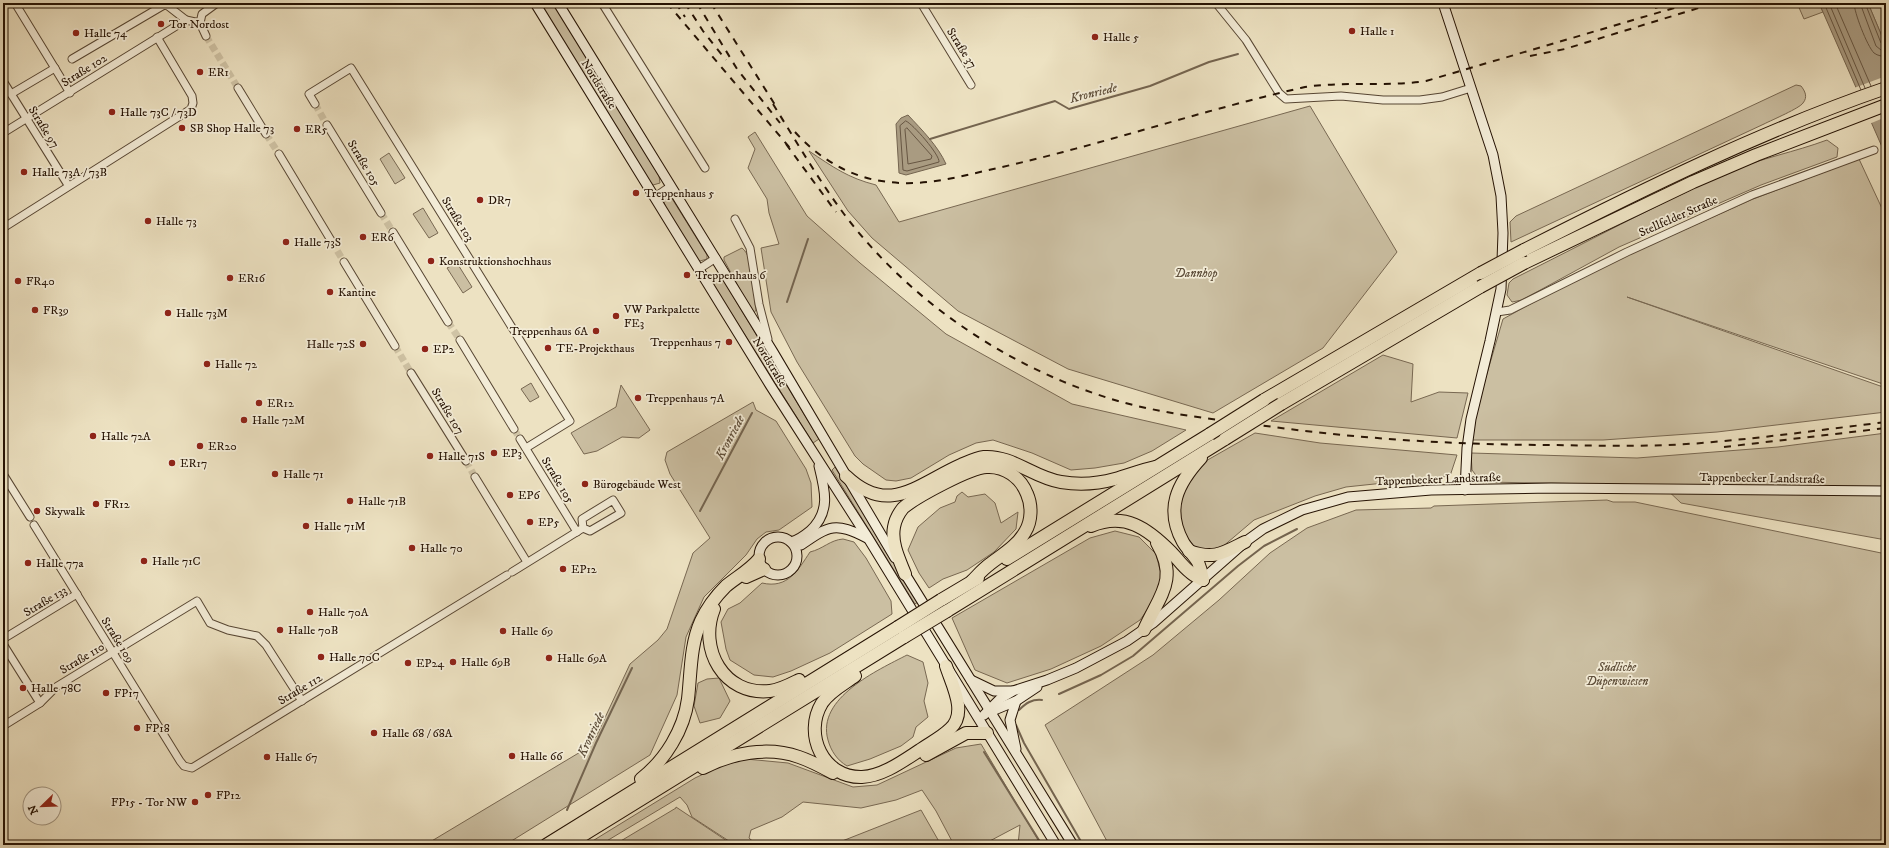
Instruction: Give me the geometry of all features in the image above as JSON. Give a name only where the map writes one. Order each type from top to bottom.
[{"type":"highway","points":[[567,845],[665,784],[901,632],[941,600],[1264,400],[1481,273],[1687,169],[1808,117],[1886,88]]},
{"type":"highway","points":[[546,845],[833,667],[901,632],[947,611],[1281,404],[1480,287],[1524,263],[1693,182],[1814,132],[1886,105]]},
{"type":"highway","points":[[1204,580],[1198,562],[1189,551],[1178,531],[1174,515],[1175,500],[1180,486],[1189,472],[1210,448]]},
{"type":"highway","points":[[846,476],[866,491],[886,496],[912,491],[948,471],[983,457],[1006,460],[1041,477],[1079,485],[1102,482],[1139,470],[1156,467]]},
{"type":"highway","points":[[905,574],[894,540],[894,527],[903,509],[918,498],[963,475],[987,467],[999,468],[1008,471],[1024,486],[1031,508],[1030,520],[1026,531],[1009,551],[989,565],[972,581]]},
{"type":"highway","points":[[1071,534],[1093,525],[1108,522],[1123,521],[1139,525],[1151,533],[1190,573],[1204,580]]},
{"type":"highway","points":[[1144,630],[1160,601],[1167,579],[1167,567],[1163,553],[1151,533]]},
{"type":"highway","points":[[1189,551],[1203,556],[1213,556],[1223,553],[1245,542]]},
{"type":"highway","points":[[762,564],[727,592],[714,608],[709,621],[708,633],[713,659],[723,673],[736,684],[750,689],[770,691],[785,687],[817,669],[833,667]]},
{"type":"highway","points":[[572,829],[602,804],[652,770],[670,746],[678,733],[684,718],[688,701],[694,639],[701,622],[716,596],[754,566],[762,564]]},
{"type":"highway","points":[[901,632],[896,648],[831,692],[822,703],[815,721],[815,739],[818,750],[831,766],[848,775],[862,777],[877,774],[908,758],[951,729],[958,714],[958,702],[946,666]]},
{"type":"highway","points":[[665,784],[677,782],[714,762],[740,754],[758,751],[787,753],[799,756],[848,779],[863,781],[880,779],[894,773],[961,735],[970,732],[987,733]]},
{"type":"street","points":[[14,3],[70,92]]},
{"type":"street","points":[[206,36],[200,23],[202,14],[217,3]]},
{"type":"street","name":"Nordstraße","points":[[535,3],[699,269],[868,538],[1056,845]]},
{"type":"street","name":"Nordstraße","points":[[558,3],[716,258],[905,574],[989,712],[1019,758]]},
{"type":"street","points":[[602,3],[705,168]]},
{"type":"street","name":"Straße 37","points":[[921,3],[971,85]]},
{"type":"street","points":[[1216,3],[1240,32],[1279,93],[1286,99],[1341,96],[1388,100],[1420,100],[1442,97],[1471,88]]},
{"type":"street","points":[[1443,3],[1493,155],[1501,196],[1503,251],[1497,312],[1471,419],[1466,456],[1465,490]]},
{"type":"street","name":"Straße 102","points":[[3,133],[186,20],[168,6],[161,7],[72,58]]},
{"type":"street","points":[[186,20],[200,23]]},
{"type":"street","points":[[3,228],[68,185],[191,108],[193,103],[192,96],[157,37]]},
{"type":"street","points":[[11,94],[55,68]]},
{"type":"street","name":"Straße 103","points":[[315,104],[310,96],[351,68],[570,421],[526,448]]},
{"type":"street","name":"Straße 97","points":[[3,80],[68,185]]},
{"type":"street","points":[[238,88],[264,131]]},
{"type":"street","name":"Straße 105","points":[[328,125],[381,213]]},
{"type":"street","name":"Stellfelder Straße","points":[[1497,312],[1510,310],[1626,252],[1752,196],[1874,150]]},
{"type":"street","points":[[279,154],[332,242]]},
{"type":"street","points":[[655,197],[671,186]]},
{"type":"street","name":"Nordstraße","points":[[735,219],[750,248],[762,316],[773,352]]},
{"type":"street","points":[[393,232],[448,322]]},
{"type":"street","points":[[699,269],[716,258]]},
{"type":"street","points":[[344,262],[395,346]]},
{"type":"street","points":[[460,340],[514,429]]},
{"type":"street","name":"Straße 107","points":[[411,373],[466,462]]},
{"type":"street","name":"Straße 105","points":[[520,439],[580,530]]},
{"type":"street","points":[[791,542],[797,541],[805,535],[819,522],[824,512],[824,489],[817,458]]},
{"type":"street","points":[[3,474],[30,517]]},
{"type":"street","points":[[475,477],[528,562]]},
{"type":"street","name":"Tappenbecker Landstraße","points":[[1013,691],[1047,680],[1105,654],[1144,630],[1204,580],[1245,542],[1281,520],[1302,510],[1348,497],[1374,494],[1552,488],[1886,491]]},
{"type":"street","points":[[613,500],[621,513],[590,531],[580,530],[582,518],[613,500]]},
{"type":"street","name":"Straße 109","points":[[34,525],[184,766]]},
{"type":"street","points":[[796,551],[800,545],[829,528],[840,526],[868,538]]},
{"type":"street","name":"Straße 112","points":[[184,766],[192,768],[198,765],[580,530]]},
{"type":"street","points":[[781,537],[791,542],[796,551],[796,564],[787,573],[774,575],[762,564],[761,546],[768,540],[781,537]]},
{"type":"street","name":"Straße 133","points":[[3,639],[77,594]]},
{"type":"street","name":"Straße 110","points":[[3,726],[40,703],[56,686],[198,601],[210,623],[228,630],[257,636],[266,645],[302,701]]},
{"type":"street","points":[[3,644],[40,703]]},
{"type":"street","points":[[969,678],[994,691],[1013,691]]},
{"type":"street","name":"Tappenbecker Landstraße","points":[[989,712],[1016,701],[1047,680]]},
{"type":"street","points":[[978,718],[989,712],[1001,698],[1013,691]]},
{"type":"street","points":[[1016,701],[1010,720],[1010,728],[1019,758],[1073,845]]},
{"type":"green space","points":[[540,3],[553,3],[659,176],[660,183],[653,185],[650,182]]},
{"type":"green space","points":[[1797,3],[1819,3],[1823,12],[1804,19]]},
{"type":"green space","points":[[1868,3],[1886,3],[1886,46]]},
{"type":"green space","points":[[1796,85],[1801,86],[1805,92],[1805,99],[1801,105],[1791,111],[1511,242],[1510,222],[1516,216]]},
{"type":"green space","name":"Dannhop","points":[[1310,106],[1397,252],[1323,348],[1213,413],[1068,369],[958,311],[872,238],[848,211],[809,151],[833,167],[857,179],[876,185],[899,222]]},
{"type":"green space","points":[[755,132],[807,216],[860,263],[946,334],[1072,404],[1186,430],[1152,451],[1124,463],[1095,468],[1071,470],[1032,453],[993,440],[976,443],[949,455],[911,478],[896,481],[886,480],[863,464],[855,456],[797,362],[771,312],[761,248],[779,244],[769,213],[767,199],[748,168],[755,149],[748,137]]},
{"type":"green space","points":[[1827,140],[1838,148],[1837,157],[1761,185],[1619,247],[1522,300],[1512,302],[1507,295],[1509,283],[1513,279],[1621,224],[1741,167]]},
{"type":"green space","points":[[389,153],[405,178],[395,184],[380,159]]},
{"type":"green space","points":[[1859,159],[1886,217],[1886,385],[1627,297],[1886,388],[1886,412],[1717,432],[1603,440],[1471,440],[1478,404],[1503,319],[1554,291],[1579,280],[1594,270],[1753,199]]},
{"type":"green space","points":[[671,197],[707,255],[707,259],[700,261],[697,259],[665,206],[664,201]]},
{"type":"green space","points":[[423,208],[438,233],[429,238],[413,214]]},
{"type":"green space","points":[[742,248],[749,260],[753,277],[756,310],[754,313],[724,260],[724,257]]},
{"type":"green space","points":[[457,263],[472,287],[463,293],[447,268]]},
{"type":"green space","points":[[715,274],[722,278],[819,439],[813,443],[716,289],[711,278],[712,275]]},
{"type":"green space","points":[[1383,355],[1413,364],[1411,402],[1439,392],[1468,393],[1457,438],[1271,421]]},
{"type":"green space","points":[[531,383],[539,397],[530,402],[521,389]]},
{"type":"green space","points":[[621,385],[650,430],[639,438],[622,437],[597,451],[584,454],[571,433],[616,407]]},
{"type":"green space","points":[[753,402],[756,410],[776,421],[806,469],[811,483],[812,507],[779,530],[766,532],[757,539],[746,555],[704,597],[686,637],[677,695],[650,755],[505,845],[425,845],[582,751],[596,737],[630,664],[658,640],[667,629],[693,553],[710,538],[670,474],[665,460],[667,452]]},
{"type":"green space","points":[[1255,433],[1320,443],[1457,455],[1450,476],[1346,487],[1315,496],[1254,520],[1221,548],[1205,552],[1195,547],[1188,539],[1182,528],[1179,513],[1183,487],[1204,462]]},
{"type":"green space","points":[[1886,433],[1886,540],[1681,503],[1662,485],[1481,482],[1472,470],[1471,453],[1637,458],[1778,447]]},
{"type":"green space","points":[[835,467],[918,602],[915,604],[832,470]]},
{"type":"green space","points":[[962,492],[968,497],[985,494],[995,503],[1001,523],[1018,512],[1016,529],[994,552],[967,570],[943,579],[929,588],[919,573],[908,550],[918,527],[940,508],[955,502],[957,496]]},
{"type":"green space","name":"Südliche Düpenwiesen","points":[[1607,500],[1613,502],[1635,502],[1886,554],[1886,845],[1109,845],[1045,725],[1153,655],[1219,600],[1270,553],[1307,528],[1356,510]]},
{"type":"green space","points":[[1115,531],[1139,537],[1156,554],[1162,578],[1154,601],[1140,620],[1101,646],[1051,669],[1007,683],[975,670],[952,618],[1090,538]]},
{"type":"green space","points":[[843,539],[854,542],[866,558],[891,601],[892,614],[830,653],[791,671],[773,677],[754,675],[730,660],[726,649],[721,622],[728,609],[740,603],[762,583],[771,584],[785,581],[796,571],[810,552],[834,541]]},
{"type":"green space","points":[[907,655],[923,662],[928,683],[924,701],[928,717],[916,727],[913,737],[901,746],[870,759],[847,766],[835,755],[828,740],[827,725],[831,711],[852,687],[866,677]]},
{"type":"green space","points":[[719,678],[730,701],[720,718],[700,723],[694,706],[698,683],[707,679]]},
{"type":"green space","points":[[981,744],[1041,845],[1018,845],[1020,825],[986,843],[987,845],[954,845],[936,811],[922,790],[896,800],[861,808],[803,802],[782,817],[751,830],[749,838],[757,845],[735,845],[692,817],[687,805],[680,797],[600,845],[586,845],[695,778],[727,763],[746,759],[788,763],[853,787],[877,785],[956,748]]},
{"type":"green space","points":[[676,808],[733,845],[614,845]]},
{"type":"green space","points":[[921,810],[941,845],[832,845]]},
{"type":"water","points":[[1819,3],[1868,3],[1886,46],[1886,156]]},
{"type":"water","points":[[908,115],[924,132],[943,157],[946,164],[906,175],[899,173],[896,124],[901,118]]},
{"type":"pier","points":[[1886,76],[1886,117],[1869,124],[1854,88]]},
{"type":"waterway","name":"Kronriede","points":[[930,139],[1055,101],[1069,109],[1150,86],[1209,62],[1238,54]]},
{"type":"waterway","name":"Kronriede","points":[[787,302],[808,239]]},
{"type":"waterway","name":"Kronriede","points":[[700,511],[752,413]]},
{"type":"waterway","points":[[1059,694],[1101,675],[1133,656],[1238,566],[1264,546],[1297,529]]},
{"type":"waterway","name":"Kronriede","points":[[567,810],[596,743],[632,668]]},
{"type":"waterway","points":[[1019,710],[1029,702],[1042,700]]},
{"type":"waterway","points":[[1016,725],[1024,743],[1083,845]]},
{"type":"waterway","points":[[984,752],[1042,845]]},
{"type":"tunnel","points":[[206,36],[238,88]]},
{"type":"tunnel","points":[[315,104],[327,125]]},
{"type":"tunnel","points":[[266,134],[279,154]]},
{"type":"tunnel","points":[[381,213],[393,232]]},
{"type":"tunnel","points":[[332,242],[344,262]]},
{"type":"tunnel","points":[[448,322],[460,340]]},
{"type":"tunnel","points":[[395,346],[411,373]]},
{"type":"tunnel","points":[[514,429],[520,439]]},
{"type":"tunnel","points":[[466,461],[475,477]]},
{"type":"railway","points":[[667,3],[790,148]]},
{"type":"railway","points":[[676,3],[685,17]]},
{"type":"railway","points":[[685,3],[703,31],[726,60]]},
{"type":"railway","points":[[697,3],[737,69],[780,123]]},
{"type":"railway","points":[[711,3],[777,108]]},
{"type":"railway","points":[[1655,8],[1670,3]]},
{"type":"railway","points":[[795,132],[804,142],[826,159],[862,177],[889,182],[932,182],[1040,158],[1229,106],[1305,87],[1335,84],[1396,84],[1426,81],[1691,3]]},
{"type":"railway","points":[[1530,56],[1565,49],[1715,3]]},
{"type":"railway","points":[[773,104],[834,201],[885,262],[916,291],[966,329],[1002,352],[1021,362],[1078,388],[1135,406],[1188,416],[1333,434],[1408,440],[1520,445],[1674,445],[1756,438],[1886,422]]},
{"type":"railway","points":[[786,144],[836,212]]},
{"type":"railway","points":[[1724,447],[1886,428]]},
{"type":"place","name":"Tor Nordost","points":[[161,24]]},
{"type":"place","name":"Halle 1","points":[[1352,31]]},
{"type":"place","name":"Halle 74","points":[[76,33]]},
{"type":"place","name":"Halle 5","points":[[1095,37]]},
{"type":"place","name":"ER1","points":[[200,72]]},
{"type":"place","name":"Halle 73C / 73D","points":[[112,112]]},
{"type":"place","name":"SB Shop Halle 73","points":[[182,128]]},
{"type":"place","name":"ER5","points":[[297,129]]},
{"type":"place","name":"Halle 73A / 73B","points":[[24,172]]},
{"type":"place","name":"Treppenhaus 5","points":[[636,193]]},
{"type":"place","name":"DR7","points":[[480,200]]},
{"type":"place","name":"Halle 73","points":[[148,221]]},
{"type":"place","name":"ER6","points":[[363,237]]},
{"type":"place","name":"Halle 73S","points":[[286,242]]},
{"type":"place","name":"Konstruktionshochhaus","points":[[431,261]]},
{"type":"place","name":"Treppenhaus 6","points":[[687,275]]},
{"type":"place","name":"ER16","points":[[230,278]]},
{"type":"place","name":"FR40","points":[[18,281]]},
{"type":"place","name":"Kantine","points":[[330,292]]},
{"type":"place","name":"FR39","points":[[35,310]]},
{"type":"place","name":"Halle 73M","points":[[168,313]]},
{"type":"place","name":"VW Parkpalette FE3","points":[[616,316]]},
{"type":"place","name":"Treppenhaus 6A","points":[[596,331]]},
{"type":"place","name":"Treppenhaus 7","points":[[729,342]]},
{"type":"place","name":"Halle 72S","points":[[363,344]]},
{"type":"place","name":"TE-Projekthaus","points":[[548,348]]},
{"type":"place","name":"EP2","points":[[425,349]]},
{"type":"place","name":"Halle 72","points":[[207,364]]},
{"type":"place","name":"Treppenhaus 7A","points":[[638,398]]},
{"type":"place","name":"ER12","points":[[259,403]]},
{"type":"place","name":"Halle 72M","points":[[244,420]]},
{"type":"place","name":"Halle 72A","points":[[93,436]]},
{"type":"place","name":"ER20","points":[[200,446]]},
{"type":"place","name":"EP3","points":[[494,453]]},
{"type":"place","name":"Halle 71S","points":[[430,456]]},
{"type":"place","name":"ER17","points":[[172,463]]},
{"type":"place","name":"Halle 71","points":[[275,474]]},
{"type":"place","name":"Bürogebäude West","points":[[585,484]]},
{"type":"place","name":"EP6","points":[[510,495]]},
{"type":"place","name":"Halle 71B","points":[[350,501]]},
{"type":"place","name":"FR12","points":[[96,504]]},
{"type":"place","name":"Skywalk","points":[[37,511]]},
{"type":"place","name":"EP5","points":[[530,522]]},
{"type":"place","name":"Halle 71M","points":[[306,526]]},
{"type":"place","name":"Halle 70","points":[[412,548]]},
{"type":"place","name":"Halle 71C","points":[[144,561]]},
{"type":"place","name":"Halle 77a","points":[[28,563]]},
{"type":"place","name":"EP12","points":[[563,569]]},
{"type":"place","name":"Halle 70A","points":[[310,612]]},
{"type":"place","name":"Halle 70B","points":[[280,630]]},
{"type":"place","name":"Halle 69","points":[[503,631]]},
{"type":"place","name":"Halle 70C","points":[[321,657]]},
{"type":"place","name":"Halle 69A","points":[[549,658]]},
{"type":"place","name":"Halle 69B","points":[[453,662]]},
{"type":"place","name":"EP24","points":[[408,663]]},
{"type":"place","name":"Halle 78C","points":[[23,688]]},
{"type":"place","name":"FP17","points":[[106,693]]},
{"type":"place","name":"FP18","points":[[137,728]]},
{"type":"place","name":"Halle 68 / 68A","points":[[374,733]]},
{"type":"place","name":"Halle 66","points":[[512,756]]},
{"type":"place","name":"Halle 67","points":[[267,757]]},
{"type":"place","name":"FP12","points":[[208,795]]},
{"type":"place","name":"FP15 - Tor NW","points":[[195,802]]}]
